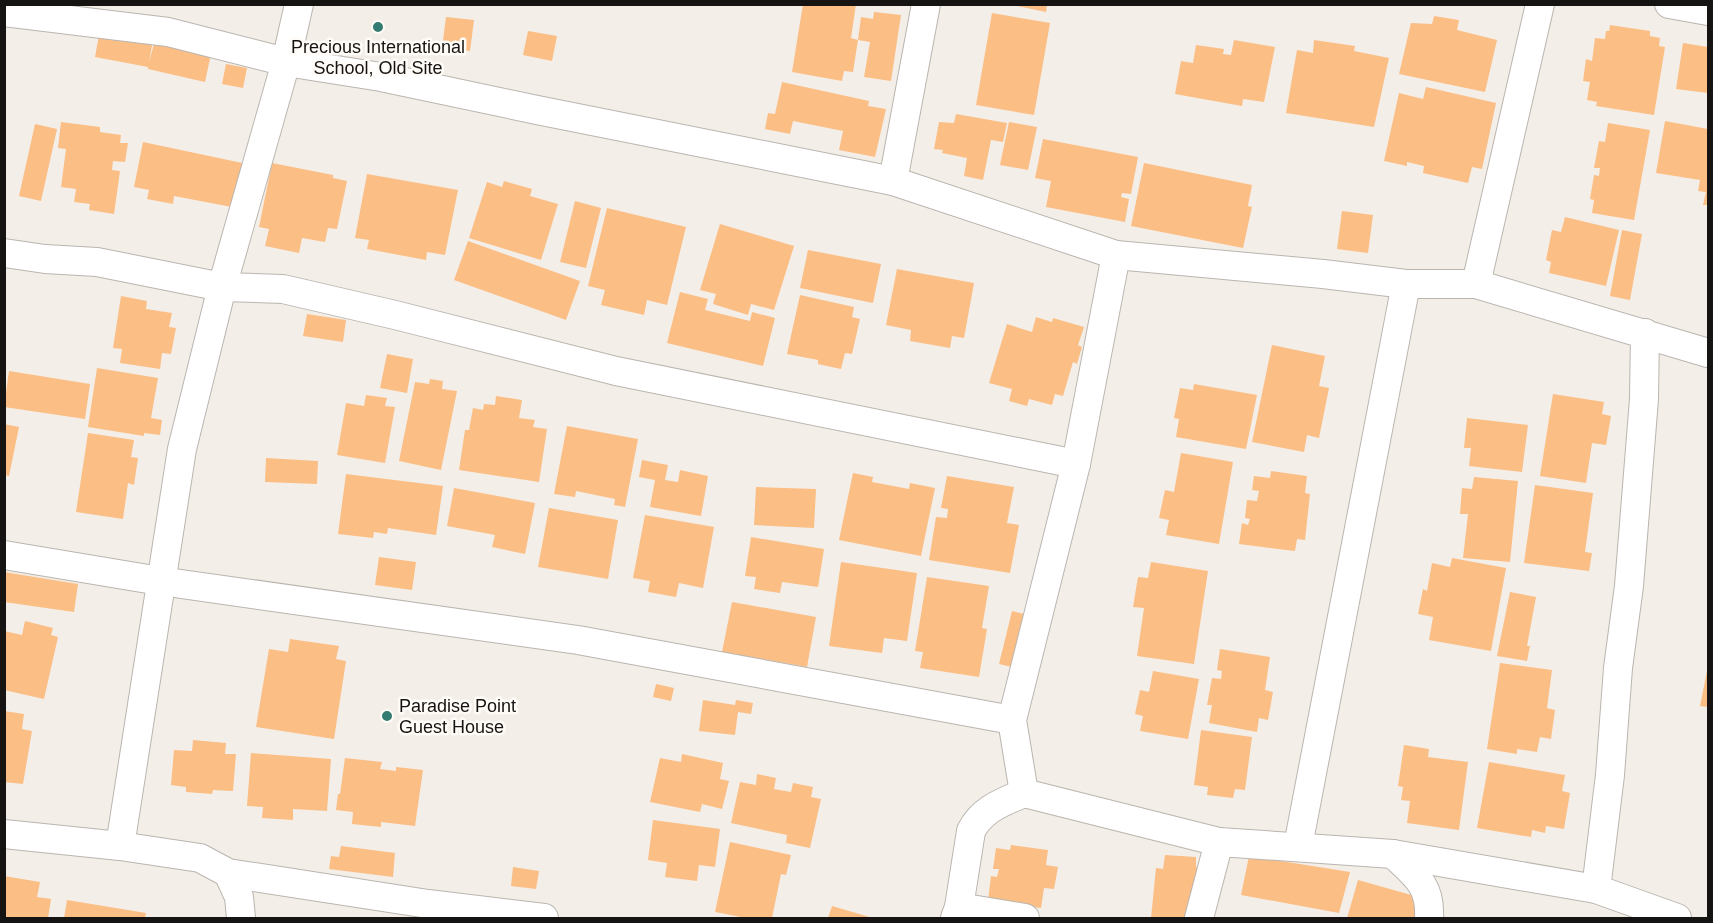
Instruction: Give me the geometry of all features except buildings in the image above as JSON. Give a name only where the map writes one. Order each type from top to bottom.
[{"type":"street","points":[[120,846],[182,449],[222,287],[286,62],[299,4]]},
{"type":"street","points":[[893,182],[926,4]]},
{"type":"street","points":[[1476,284],[1540,4]]},
{"type":"street","points":[[1669,4],[1708,12]]},
{"type":"street","points":[[4,12],[168,32],[286,62],[381,77],[893,182],[1116,255],[1406,284],[1476,284],[1708,353]]},
{"type":"street","points":[[4,253],[45,259],[97,262],[222,287],[283,289],[616,370],[1076,464]]},
{"type":"street","points":[[1024,792],[1012,720],[1076,464],[1116,255]]},
{"type":"street","points":[[1298,846],[1406,284]]},
{"type":"street","points":[[1596,889],[1610,776],[1618,668],[1629,586],[1644,399],[1645,333]]},
{"type":"street","points":[[4,555],[160,581],[578,640],[1012,720]]},
{"type":"street","points":[[1025,918],[957,913],[971,831],[976,820],[987,810],[1024,792],[1220,842],[1393,854],[1596,889],[1677,918]]},
{"type":"street","points":[[4,834],[120,846],[200,858],[228,873],[428,904],[544,918]]},
{"type":"street","points":[[1199,918],[1220,842]]},
{"type":"street","points":[[1393,854],[1425,888],[1430,902],[1429,918]]},
{"type":"street","points":[[228,873],[239,897],[241,918]]},
{"type":"place","name":"Precious International School, Old Site","points":[[378,27]]},
{"type":"place","name":"Paradise Point Guest House","points":[[387,716]]}]
